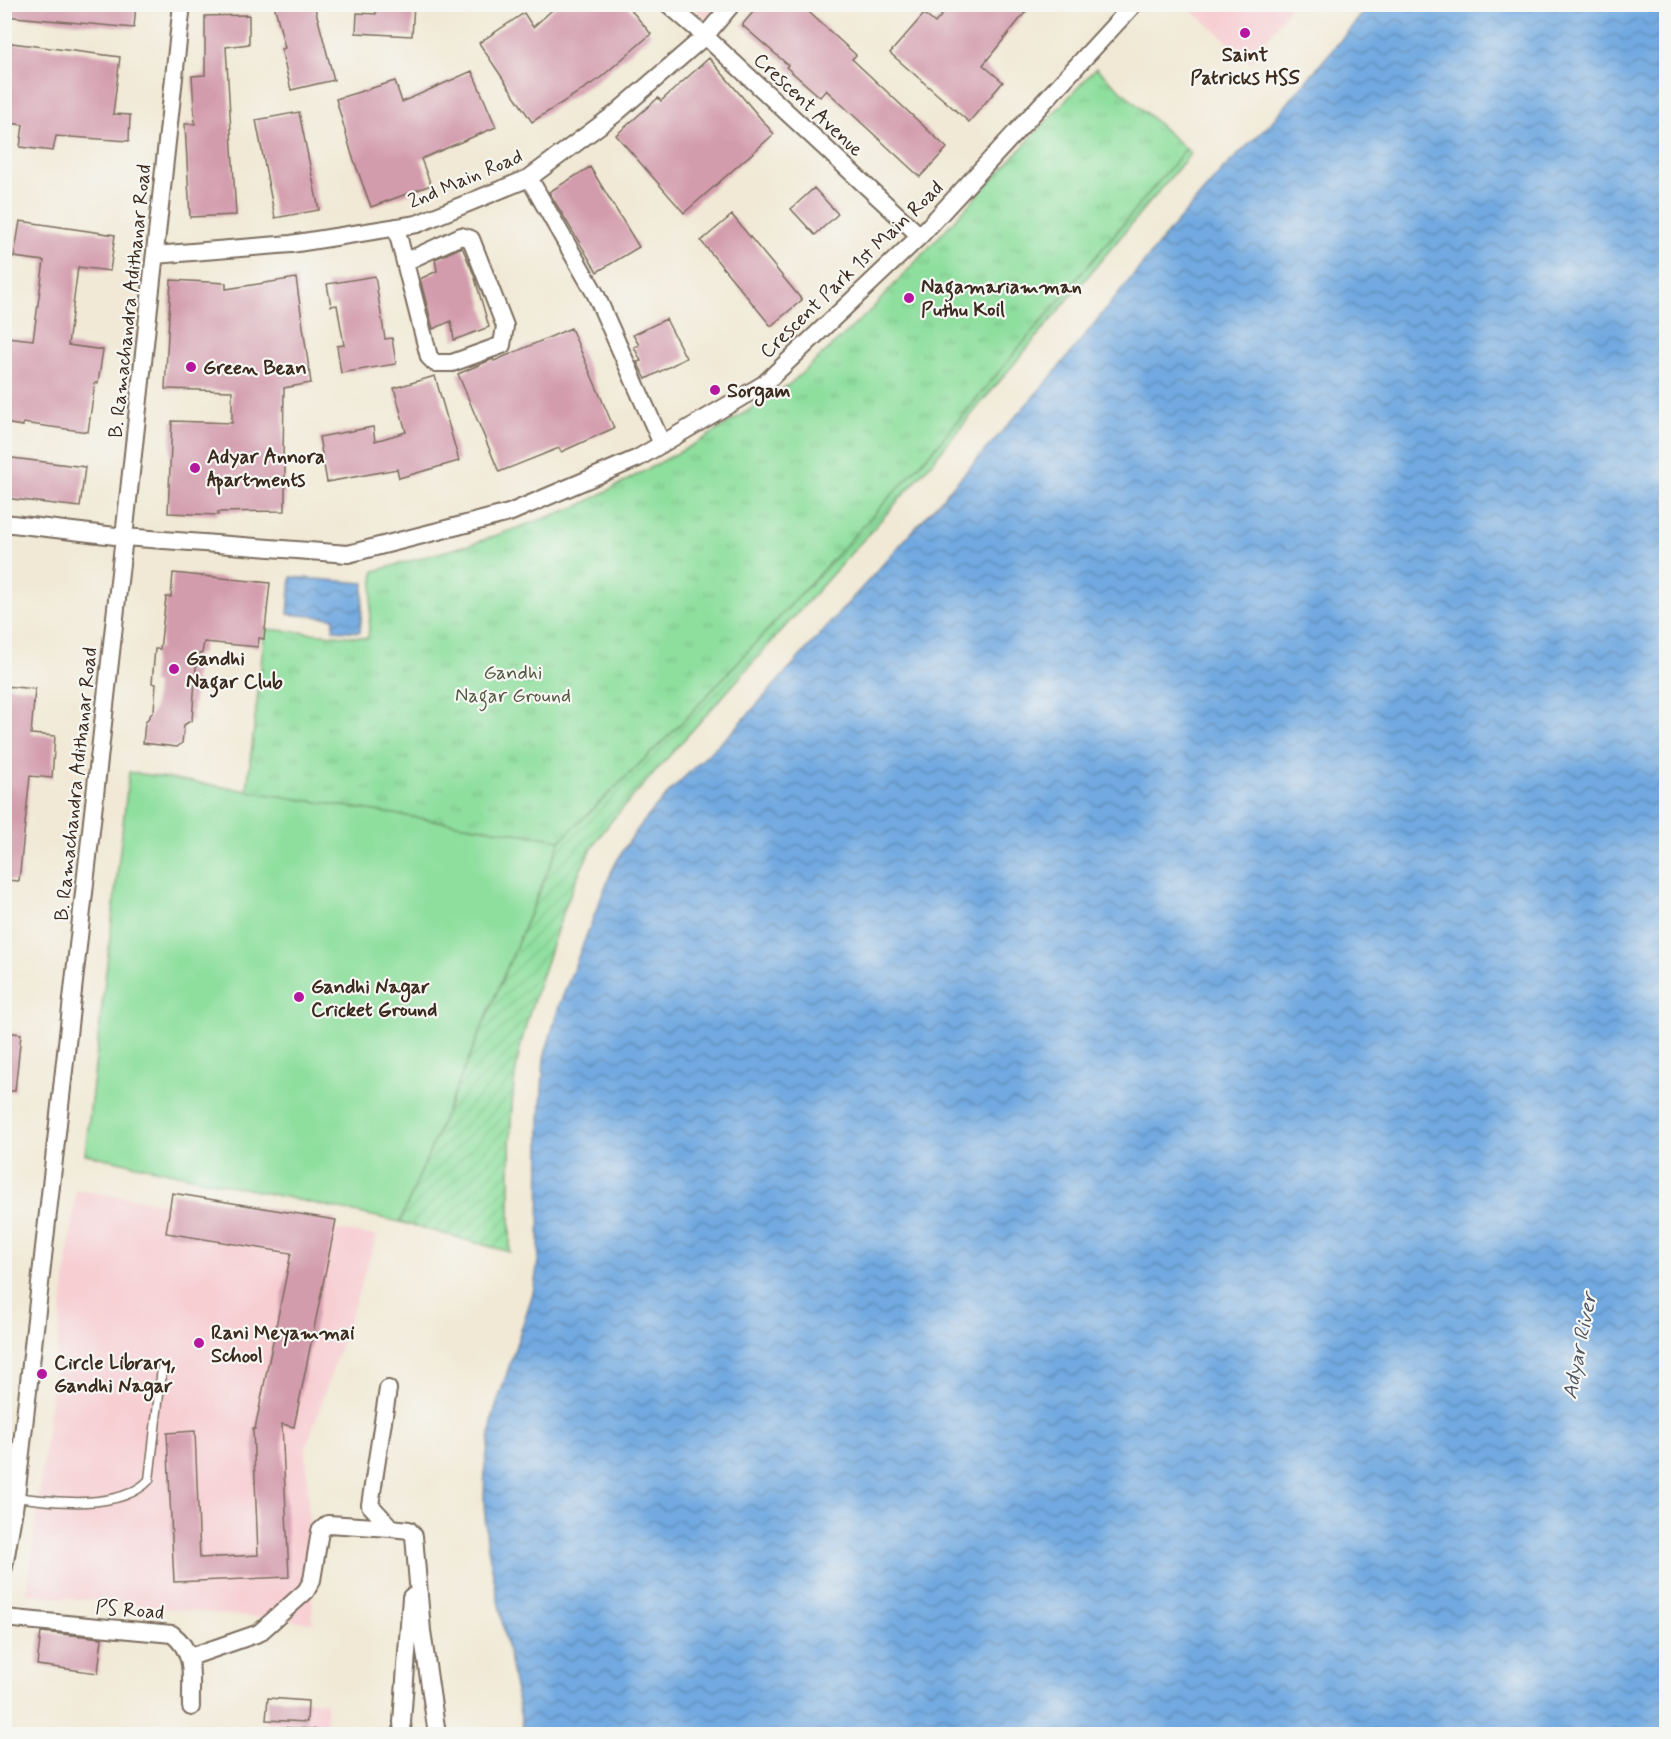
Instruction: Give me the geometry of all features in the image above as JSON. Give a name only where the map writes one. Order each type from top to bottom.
[{"type":"street","name":"B. Ramachandra Adithanar Road","points":[[4,1567],[16,1497],[182,4]]},
{"type":"street","name":"Crescent Avenue","points":[[668,4],[920,236]]},
{"type":"street","name":"2nd Main Road","points":[[155,255],[291,244],[417,224],[529,178],[615,114],[705,36],[732,4]]},
{"type":"street","name":"Crescent Park 1st Main Road","points":[[4,523],[124,537],[348,554],[509,513],[638,458],[764,384],[920,236],[1134,4]]},
{"type":"street","points":[[529,178],[597,295],[662,444]]},
{"type":"street","points":[[396,227],[429,357],[435,363],[452,363],[502,345],[505,326],[471,239],[461,236],[405,262]]},
{"type":"street","points":[[388,1389],[370,1505],[391,1528]]},
{"type":"street","points":[[191,1707],[190,1657],[259,1633],[306,1591],[312,1580],[316,1546],[320,1531],[324,1526],[362,1524],[409,1530],[414,1536],[422,1631],[437,1734]]},
{"type":"street","points":[[404,1734],[402,1722],[414,1536]]},
{"type":"street","name":"PS Road","points":[[4,1618],[172,1634],[182,1641],[190,1657]]},
{"type":"lane","points":[[1184,4],[1191,4]]},
{"type":"lane","points":[[16,1497],[64,1503],[100,1502],[142,1487],[149,1480],[162,1368]]},
{"type":"lane","points":[[277,1734],[282,1732],[314,1734]]},
{"type":"shaded area","points":[[690,5],[719,5],[707,19]]},
{"type":"shaded area","name":"Saint Patricks HSS","points":[[1185,5],[1291,5],[1252,62]]},
{"type":"shaded area","name":"Rani Meyammai School","points":[[76,1190],[377,1236],[306,1449],[313,1623],[27,1594]]},
{"type":"shaded area","points":[[268,1698],[326,1702],[327,1734],[265,1734]]},
{"type":"green space","name":"Gandhi Nagar Ground","points":[[1096,68],[1186,149],[936,447],[682,723],[561,840],[247,791],[265,629],[368,638],[374,571],[475,543],[579,506],[702,440],[790,384],[869,312]]},
{"type":"green space","points":[[1186,149],[1191,153],[915,482],[605,828],[592,848],[564,910],[522,1039],[511,1115],[510,1252],[400,1222],[561,840],[682,723],[936,447]]},
{"type":"green space","name":"Gandhi Nagar Cricket Ground","points":[[129,772],[561,840],[400,1222],[85,1154]]},
{"type":"water","name":"Adyar River","points":[[1371,4],[1666,5],[1666,1734],[524,1734],[487,1543],[484,1502],[485,1466],[493,1416],[533,1293],[539,1255],[540,1121],[544,1058],[559,1006],[612,870],[623,850],[651,812],[735,729],[1051,377],[1171,229],[1223,169],[1270,124]]},
{"type":"water","points":[[291,577],[364,583],[360,632],[333,630],[334,618],[288,614]]},
{"type":"building","points":[[4,4],[136,4],[134,28],[4,16]]},
{"type":"building","points":[[274,4],[314,4],[334,80],[291,90],[281,49],[285,48]]},
{"type":"building","points":[[376,4],[414,4],[412,36],[356,33],[357,13],[376,14]]},
{"type":"building","points":[[559,4],[626,4],[651,34],[599,79],[532,122],[479,43],[524,13],[533,27]]},
{"type":"building","points":[[760,4],[800,4],[856,55],[852,59],[947,148],[920,177],[826,90],[820,97],[786,67],[788,65],[742,25]]},
{"type":"building","points":[[951,4],[1032,4],[983,65],[1003,82],[969,122],[890,53],[924,14],[935,23]]},
{"type":"building","points":[[249,15],[249,44],[226,47],[236,215],[190,217],[185,124],[195,124],[192,76],[205,75],[205,16]]},
{"type":"building","points":[[4,42],[120,57],[113,114],[130,115],[129,141],[56,136],[53,151],[20,147],[23,125],[4,122]]},
{"type":"building","points":[[709,58],[774,134],[684,213],[616,135],[658,98],[661,101]]},
{"type":"building","points":[[472,71],[496,127],[421,159],[431,185],[371,207],[352,155],[336,99],[395,81],[402,102]]},
{"type":"building","points":[[299,112],[319,210],[275,218],[256,120]]},
{"type":"building","points":[[590,167],[639,247],[597,272],[549,192]]},
{"type":"building","points":[[814,188],[838,214],[815,235],[791,209]]},
{"type":"building","points":[[732,215],[802,300],[771,326],[701,241]]},
{"type":"building","points":[[20,221],[115,235],[110,271],[78,267],[68,345],[103,350],[98,383],[95,383],[88,432],[23,423],[23,426],[4,423],[4,352],[7,337],[33,340],[44,261],[14,257]]},
{"type":"building","points":[[462,247],[474,275],[489,327],[454,340],[451,321],[433,329],[420,279],[437,271],[435,259]]},
{"type":"building","points":[[375,276],[385,339],[392,338],[396,364],[341,373],[337,346],[344,345],[337,305],[331,306],[327,284]]},
{"type":"building","points":[[296,278],[311,383],[284,388],[285,511],[218,512],[218,515],[168,513],[172,421],[232,423],[232,391],[165,389],[171,280],[226,283],[226,289]]},
{"type":"building","points":[[666,319],[686,358],[646,379],[637,362],[641,361],[634,347],[639,345],[633,335]]},
{"type":"building","points":[[571,328],[614,428],[561,452],[559,448],[499,472],[458,374]]},
{"type":"building","points":[[435,376],[459,461],[399,478],[397,469],[327,482],[319,437],[373,427],[375,441],[406,432],[394,388]]},
{"type":"building","points":[[4,457],[85,467],[80,507],[4,498]]},
{"type":"building","name":"Gandhi Nagar Club","points":[[173,573],[270,583],[264,639],[259,638],[258,647],[204,642],[202,653],[197,655],[192,720],[184,725],[182,743],[177,747],[143,743],[145,723],[154,710],[156,684],[152,683],[155,649],[160,649],[166,597],[171,597]]},
{"type":"building","points":[[4,686],[35,689],[31,734],[55,736],[52,778],[30,776],[19,881],[4,880]]},
{"type":"building","points":[[4,1032],[21,1034],[15,1091],[4,1091]]},
{"type":"building","points":[[172,1193],[336,1220],[294,1427],[282,1424],[289,1577],[174,1582],[167,1433],[195,1431],[200,1558],[258,1555],[253,1429],[255,1429],[291,1253],[166,1233]]},
{"type":"building","points":[[41,1632],[102,1638],[98,1673],[37,1665]]},
{"type":"building","points":[[268,1698],[308,1701],[307,1722],[266,1720]]},
{"type":"place","name":"Saint Patricks HSS","points":[[1245,33]]},
{"type":"place","name":"Nagamariamman Puthu Koil","points":[[909,298]]},
{"type":"place","name":"Green Bean","points":[[191,367]]},
{"type":"place","name":"Sorgam","points":[[715,390]]},
{"type":"place","name":"Adyar Annora Apartments","points":[[195,468]]},
{"type":"place","name":"Gandhi Nagar Club","points":[[174,669]]},
{"type":"place","name":"Gandhi Nagar Cricket Ground","points":[[299,997]]},
{"type":"place","name":"Rani Meyammai School","points":[[199,1343]]},
{"type":"place","name":"Circle Library, Gandhi Nagar","points":[[42,1374]]}]
